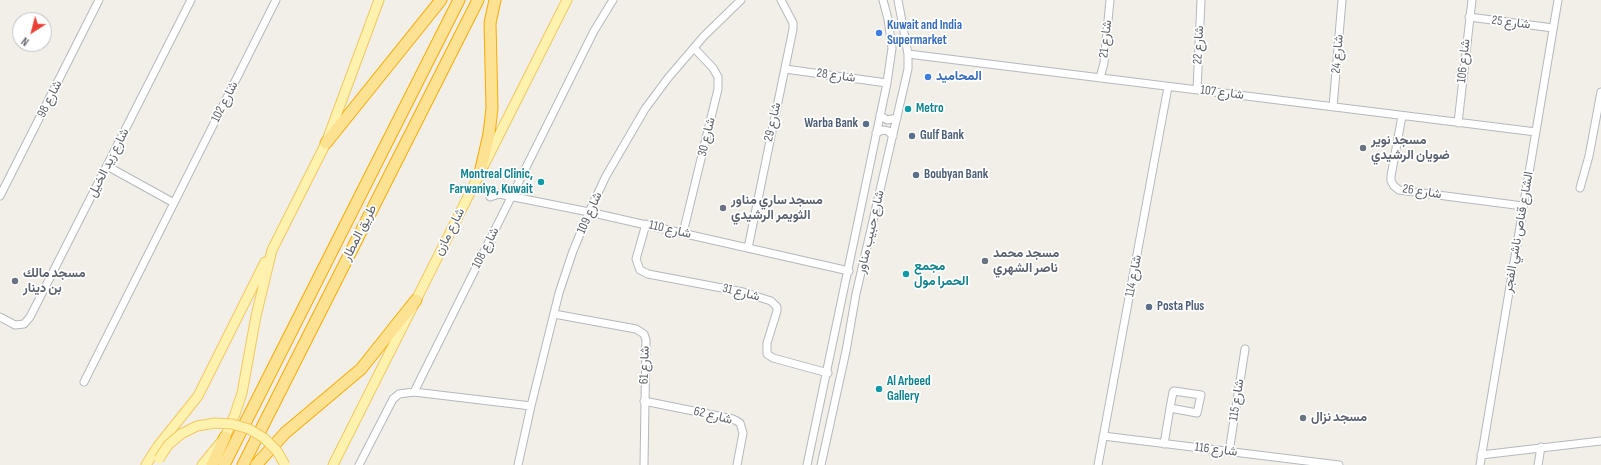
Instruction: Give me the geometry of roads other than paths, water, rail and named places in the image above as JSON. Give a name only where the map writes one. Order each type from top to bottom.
[{"type":"highway","points":[[326,143],[441,0]]},
{"type":"highway","name":"طريق المطار","points":[[224,465],[459,0]]},
{"type":"highway","name":"طريق المطار","points":[[243,465],[478,0]]},
{"type":"highway","points":[[480,173],[489,134],[492,108],[490,23],[495,0]]},
{"type":"highway","points":[[256,465],[285,434],[362,369],[416,300]]},
{"type":"highway","points":[[212,465],[225,437]]},
{"type":"main road","points":[[146,465],[158,446],[198,396],[326,143],[379,0]]},
{"type":"main road","name":"شارع مازن","points":[[333,465],[568,0]]},
{"type":"main road","points":[[202,465],[225,437],[242,393],[256,316],[272,250]]},
{"type":"main road","points":[[157,462],[168,445],[181,434],[197,426],[215,423],[232,424],[249,429],[277,451],[285,465]]},
{"type":"street","name":"شارع 98","points":[[0,196],[99,0]]},
{"type":"street","name":"شارع زيد الخيل","points":[[0,317],[15,325],[24,324],[37,306],[191,0]]},
{"type":"street","name":"شارع 102","points":[[84,382],[276,0]]},
{"type":"street","name":"شارع 108","points":[[414,392],[594,31],[613,0]]},
{"type":"street","name":"شارع 109","points":[[518,465],[531,406],[566,272],[589,212],[606,176],[645,109],[668,78],[694,48],[741,0]]},
{"type":"street","name":"شارع 29","points":[[748,248],[793,23],[781,0]]},
{"type":"street","name":"شارع حبيب مناور","points":[[807,465],[828,373],[857,224],[887,83],[892,48],[888,19],[883,0]]},
{"type":"street","name":"شارع حبيب مناور","points":[[821,465],[854,309],[908,69],[908,54],[898,0]]},
{"type":"street","name":"شارع 21","points":[[1100,78],[1104,63],[1110,0]]},
{"type":"street","name":"شارع 22","points":[[1197,90],[1201,0]]},
{"type":"street","name":"شارع 24","points":[[1333,107],[1342,0]]},
{"type":"street","name":"شارع 106","points":[[1458,123],[1472,0]]},
{"type":"street","name":"الشارع قناص ناشي الفجر","points":[[1480,465],[1558,0]]},
{"type":"street","name":"شارع 25","points":[[1469,18],[1553,28]]},
{"type":"street","name":"شارع 30","points":[[683,233],[718,89],[718,77],[713,68],[694,48]]},
{"type":"street","name":"شارع 107","points":[[908,54],[1536,132]]},
{"type":"street","name":"شارع 28","points":[[785,69],[887,83]]},
{"type":"street","name":"شارع 114","points":[[1098,465],[1168,87]]},
{"type":"street","points":[[1580,188],[1589,156],[1601,92]]},
{"type":"street","points":[[880,115],[887,120],[897,118]]},
{"type":"street","name":"شارع 26","points":[[1402,116],[1391,176],[1391,181],[1399,190],[1523,206]]},
{"type":"street","points":[[876,134],[883,130],[888,131],[893,136]]},
{"type":"street","points":[[107,166],[174,203]]},
{"type":"street","name":"شارع 110","points":[[490,197],[499,194],[589,212],[849,271]]},
{"type":"street","name":"شارع 31","points":[[646,224],[636,259],[640,270],[648,274],[743,292],[771,301],[777,307],[777,311],[767,343],[767,354],[773,358],[828,373]]},
{"type":"street","points":[[841,305],[842,309],[846,311],[850,312],[854,309]]},
{"type":"street","name":"شارع 61","points":[[554,314],[636,329],[644,334],[646,340],[644,465]]},
{"type":"street","name":"شارع 115","points":[[1229,452],[1245,349]]},
{"type":"street","points":[[1164,444],[1170,408],[1174,391],[1201,395],[1197,413],[1170,408]]},
{"type":"street","points":[[359,465],[393,399],[399,394],[414,392],[531,406]]},
{"type":"street","name":"شارع 62","points":[[644,402],[733,419],[740,424],[743,433],[737,465]]},
{"type":"street","name":"شارع 116","points":[[1103,436],[1339,465]]},
{"type":"street","points":[[1481,455],[1601,441]]},
{"type":"street","points":[[1538,465],[1541,447]]},
{"type":"street","points":[[811,465],[818,465]]},
{"type":"place","name":"Kuwait and India Supermarket","points":[[879,33]]},
{"type":"place","name":"المحاميد","points":[[928,77]]},
{"type":"place","name":"Metro","points":[[908,109]]},
{"type":"place","name":"Warba Bank","points":[[866,124]]},
{"type":"place","name":"Gulf Bank","points":[[912,136]]},
{"type":"place","name":"مسجد نوير ضويان الرشيدي","points":[[1363,148]]},
{"type":"place","name":"Boubyan Bank","points":[[916,175]]},
{"type":"place","name":"Montreal Clinic, Farwaniya, Kuwait","points":[[541,182]]},
{"type":"place","name":"مسجد ساري مناور الثويمر الرشيدي","points":[[723,208]]},
{"type":"place","name":"مسجد محمد ناصر الشهري","points":[[985,261]]},
{"type":"place","name":"مجمع الحمرا مول","points":[[906,274]]},
{"type":"place","name":"مسجد مالك بن دينار","points":[[15,281]]},
{"type":"place","name":"Posta Plus","points":[[1149,307]]},
{"type":"place","name":"Al Arbeed Gallery","points":[[879,389]]},
{"type":"place","name":"مسجد نزال","points":[[1303,418]]}]
